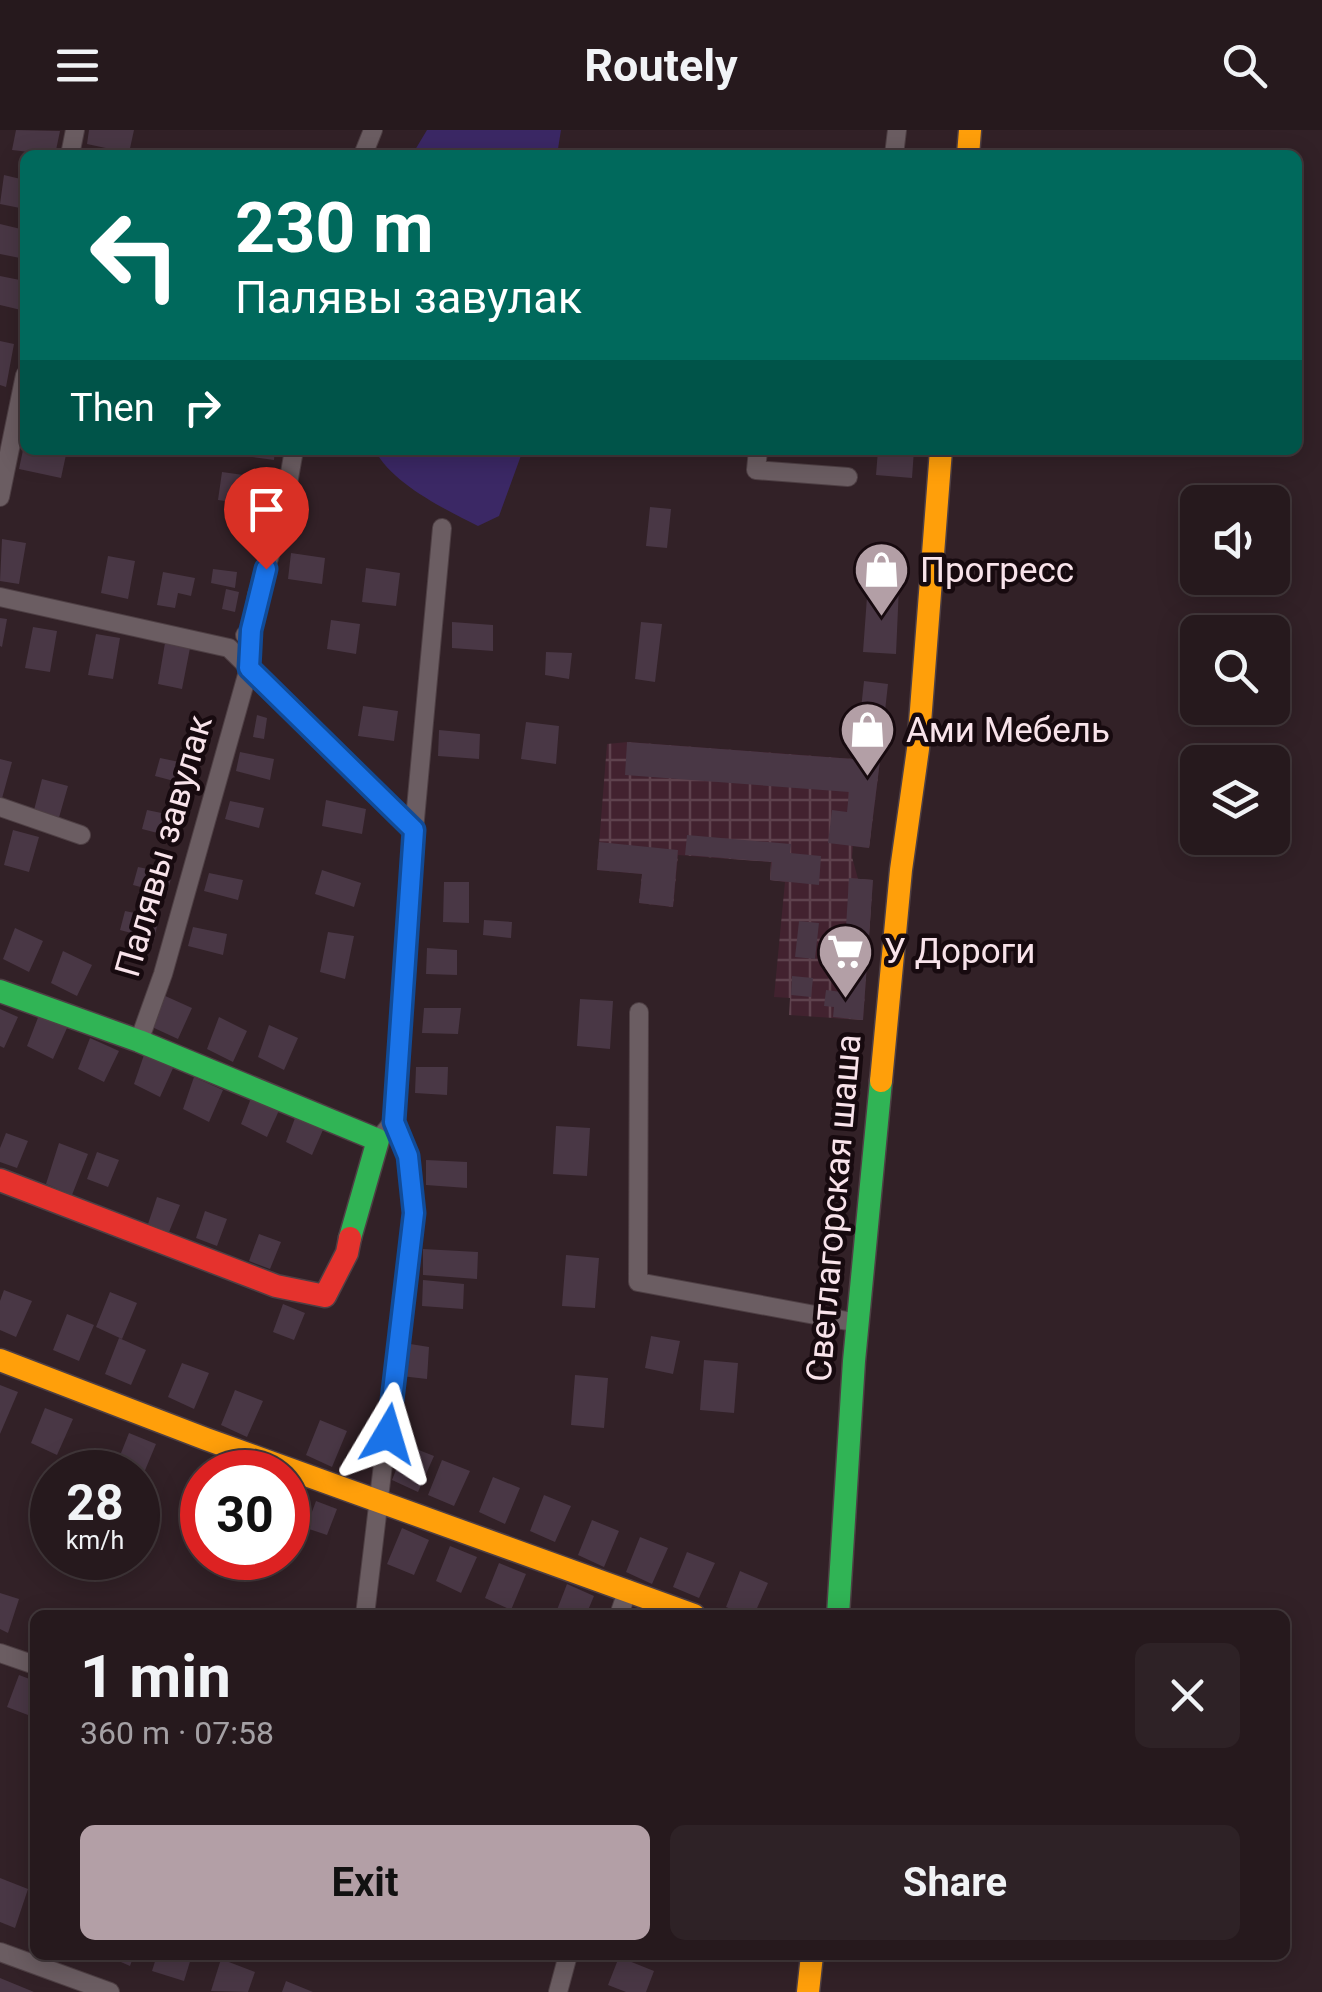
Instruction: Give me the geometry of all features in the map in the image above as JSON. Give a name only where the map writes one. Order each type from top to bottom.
[{"type":"street","points":[[0,497],[20,399]]},
{"type":"street","name":"Палявы завулак","points":[[139,1040],[163,974],[249,668],[258,594],[282,518],[293,455]]},
{"type":"street","points":[[758,455],[756,470],[848,476]]},
{"type":"street","name":"Светлагорская шаша","points":[[838,1610],[858,1324],[901,870],[929,638],[941,455]]},
{"type":"street","points":[[366,1610],[414,1213],[408,1156],[394,1122],[414,830],[442,528]]},
{"type":"street","points":[[0,597],[229,648],[414,830]]},
{"type":"street","points":[[229,648],[251,630]]},
{"type":"street","points":[[0,807],[81,836]]},
{"type":"street","points":[[0,991],[139,1040],[378,1140]]},
{"type":"street","points":[[639,1012],[638,1282],[858,1324]]},
{"type":"street","points":[[0,1180],[276,1286],[325,1296],[348,1253],[378,1140],[394,1122]]},
{"type":"street","points":[[0,1360],[206,1439],[682,1610]]},
{"type":"street","points":[[621,1610],[628,1588]]},
{"type":"street","points":[[0,1653],[30,1663]]},
{"type":"street","points":[[0,1952],[110,1992]]},
{"type":"street","points":[[558,1992],[567,1960]]},
{"type":"street","points":[[808,1992],[811,1960]]},
{"type":"shaded area","points":[[427,130],[561,130],[558,150],[415,150]]},
{"type":"shaded area","points":[[378,455],[521,455],[499,516],[478,526],[406,484]]},
{"type":"shaded area","points":[[628,742],[880,761],[869,848],[853,846],[852,857],[858,879],[873,880],[863,1020],[789,1015],[790,998],[774,997],[785,882],[770,880],[771,862],[678,855],[673,907],[639,903],[642,874],[597,870],[607,744]]},
{"type":"building","points":[[16,130],[60,131],[56,150],[12,150]]},
{"type":"building","points":[[89,130],[134,130],[130,150],[87,144]]},
{"type":"building","points":[[4,175],[20,179],[20,208],[0,204]]},
{"type":"building","points":[[0,224],[20,229],[20,258],[0,254]]},
{"type":"building","points":[[0,276],[20,280],[20,310],[0,305]]},
{"type":"building","points":[[0,341],[14,344],[6,387],[0,385]]},
{"type":"building","points":[[22,455],[66,455],[61,478],[19,469]]},
{"type":"building","points":[[239,455],[274,455],[274,460]]},
{"type":"building","points":[[878,455],[914,455],[912,478],[876,475]]},
{"type":"building","points":[[222,472],[264,478],[260,506],[218,500]]},
{"type":"building","points":[[650,507],[671,509],[667,548],[646,546]]},
{"type":"building","points":[[2,539],[26,543],[19,584],[0,581]]},
{"type":"building","points":[[291,553],[325,558],[322,584],[288,579]]},
{"type":"building","points":[[108,556],[135,561],[128,599],[101,593]]},
{"type":"building","points":[[366,568],[400,573],[396,606],[362,602]]},
{"type":"building","points":[[213,569],[237,572],[235,588],[211,583]]},
{"type":"building","points":[[163,572],[195,578],[191,596],[178,593],[175,608],[157,605]]},
{"type":"building","name":"Прогресс","points":[[868,583],[899,586],[896,654],[863,652]]},
{"type":"building","points":[[226,589],[239,592],[235,612],[222,609]]},
{"type":"building","points":[[0,618],[7,619],[2,647],[0,646]]},
{"type":"building","points":[[331,620],[360,624],[356,654],[327,649]]},
{"type":"building","points":[[452,622],[493,625],[493,651],[452,648]]},
{"type":"building","points":[[641,622],[662,624],[655,682],[635,679]]},
{"type":"building","points":[[33,627],[57,631],[50,672],[25,668]]},
{"type":"building","points":[[96,634],[120,638],[113,679],[88,675]]},
{"type":"building","points":[[165,643],[190,648],[182,689],[158,684]]},
{"type":"building","points":[[546,652],[572,653],[569,679],[545,675]]},
{"type":"building","points":[[864,681],[888,684],[884,720],[860,718]]},
{"type":"building","points":[[363,706],[398,711],[394,741],[358,736]]},
{"type":"building","points":[[257,715],[267,718],[264,739],[253,737]]},
{"type":"building","points":[[526,722],[559,726],[556,764],[521,759]]},
{"type":"building","points":[[439,730],[480,734],[479,759],[438,756]]},
{"type":"building","points":[[627,742],[880,761],[869,848],[828,843],[832,810],[847,812],[849,792],[625,775]]},
{"type":"building","points":[[240,752],[274,759],[270,780],[236,771]]},
{"type":"building","points":[[160,758],[194,765],[189,785],[155,776]]},
{"type":"building","points":[[0,759],[12,762],[1,802],[0,802]]},
{"type":"building","points":[[42,779],[68,786],[58,821],[33,814]]},
{"type":"building","points":[[326,800],[366,809],[362,834],[322,826]]},
{"type":"building","points":[[230,801],[264,808],[259,828],[225,819]]},
{"type":"building","points":[[147,810],[181,817],[177,838],[142,829]]},
{"type":"building","points":[[13,830],[39,837],[29,872],[4,865]]},
{"type":"building","points":[[687,835],[791,844],[790,853],[821,856],[819,885],[770,880],[772,862],[685,855]]},
{"type":"building","points":[[599,842],[678,850],[673,907],[639,903],[642,874],[597,870]]},
{"type":"building","points":[[138,867],[172,874],[167,894],[133,885]]},
{"type":"building","points":[[322,870],[361,883],[354,907],[315,894]]},
{"type":"building","points":[[209,873],[243,880],[238,900],[204,891]]},
{"type":"building","points":[[849,878],[873,880],[863,1020],[833,1017],[834,1007],[824,1006],[826,990],[842,992]]},
{"type":"building","points":[[444,882],[469,882],[469,923],[443,922]]},
{"type":"building","points":[[125,911],[159,918],[154,939],[120,930]]},
{"type":"building","points":[[484,920],[512,922],[511,938],[483,935]]},
{"type":"building","points":[[799,921],[819,923],[815,959],[795,957]]},
{"type":"building","points":[[193,927],[227,934],[223,955],[188,946]]},
{"type":"building","points":[[15,928],[43,941],[29,972],[3,959]]},
{"type":"building","points":[[328,932],[354,936],[345,979],[320,972]]},
{"type":"building","points":[[427,948],[457,950],[457,975],[426,974]]},
{"type":"building","points":[[63,951],[92,965],[77,996],[51,983]]},
{"type":"building","points":[[792,976],[813,978],[811,997],[791,995]]},
{"type":"building","points":[[163,995],[192,1008],[178,1039],[152,1027]]},
{"type":"building","points":[[580,999],[613,1001],[610,1049],[577,1046]]},
{"type":"building","points":[[424,1008],[461,1008],[458,1034],[422,1033]]},
{"type":"building","points":[[0,1009],[18,1017],[4,1048],[0,1046]]},
{"type":"building","points":[[39,1015],[67,1028],[53,1059],[27,1046]]},
{"type":"building","points":[[219,1017],[247,1031],[233,1062],[207,1049]]},
{"type":"building","points":[[269,1025],[298,1038],[284,1070],[258,1057]]},
{"type":"building","points":[[90,1038],[119,1051],[104,1082],[78,1069]]},
{"type":"building","points":[[145,1052],[174,1066],[160,1097],[134,1084]]},
{"type":"building","points":[[416,1067],[448,1067],[447,1095],[415,1093]]},
{"type":"building","points":[[194,1077],[223,1090],[209,1122],[183,1109]]},
{"type":"building","points":[[253,1093],[281,1106],[267,1137],[241,1124]]},
{"type":"building","points":[[298,1110],[326,1123],[312,1155],[286,1142]]},
{"type":"building","points":[[556,1126],[590,1128],[587,1176],[553,1174]]},
{"type":"building","points":[[6,1133],[28,1141],[17,1168],[0,1162]]},
{"type":"building","points":[[59,1143],[88,1154],[72,1195],[46,1184]]},
{"type":"building","points":[[97,1152],[119,1160],[108,1187],[87,1179]]},
{"type":"building","points":[[426,1160],[467,1162],[467,1188],[426,1185]]},
{"type":"building","points":[[157,1197],[180,1205],[169,1232],[148,1224]]},
{"type":"building","points":[[205,1211],[227,1219],[217,1246],[196,1238]]},
{"type":"building","points":[[259,1234],[281,1242],[270,1269],[249,1261]]},
{"type":"building","points":[[423,1249],[478,1252],[477,1279],[423,1275]]},
{"type":"building","points":[[566,1255],[599,1258],[595,1308],[562,1306]]},
{"type":"building","points":[[423,1280],[464,1284],[463,1309],[422,1306]]},
{"type":"building","points":[[4,1290],[32,1301],[16,1337],[0,1330]]},
{"type":"building","points":[[110,1292],[137,1303],[122,1339],[96,1327]]},
{"type":"building","points":[[283,1304],[305,1313],[294,1340],[273,1332]]},
{"type":"building","points":[[67,1314],[94,1325],[79,1361],[53,1350]]},
{"type":"building","points":[[651,1336],[680,1341],[673,1374],[645,1368]]},
{"type":"building","points":[[119,1338],[146,1350],[131,1385],[105,1374]]},
{"type":"building","points":[[404,1343],[429,1347],[427,1379],[401,1376]]},
{"type":"building","points":[[704,1360],[738,1363],[734,1413],[700,1410]]},
{"type":"building","points":[[182,1363],[209,1373],[194,1409],[168,1397]]},
{"type":"building","points":[[575,1375],[608,1378],[604,1428],[571,1425]]},
{"type":"building","points":[[0,1385],[18,1392],[0,1434]]},
{"type":"building","points":[[235,1390],[263,1401],[247,1437],[221,1425]]},
{"type":"building","points":[[45,1408],[73,1419],[59,1450],[46,1450],[31,1443]]},
{"type":"building","points":[[320,1420],[347,1431],[332,1467],[310,1457],[308,1450]]},
{"type":"building","points":[[129,1433],[156,1444],[154,1450],[122,1450]]},
{"type":"building","points":[[406,1445],[434,1456],[418,1492],[392,1480]]},
{"type":"building","points":[[442,1460],[470,1471],[454,1506],[428,1495]]},
{"type":"building","points":[[493,1477],[520,1488],[505,1524],[479,1512]]},
{"type":"building","points":[[544,1495],[571,1506],[555,1542],[530,1531]]},
{"type":"building","points":[[316,1501],[337,1509],[327,1535],[310,1529]]},
{"type":"building","points":[[592,1520],[619,1531],[604,1567],[578,1555]]},
{"type":"building","points":[[402,1528],[429,1540],[414,1575],[387,1564]]},
{"type":"building","points":[[640,1537],[668,1548],[652,1584],[626,1572]]},
{"type":"building","points":[[450,1546],[477,1557],[461,1593],[436,1581]]},
{"type":"building","points":[[687,1552],[715,1563],[699,1598],[673,1587]]},
{"type":"building","points":[[499,1563],[526,1574],[511,1610],[485,1598]]},
{"type":"building","points":[[740,1571],[768,1583],[756,1610],[726,1607]]},
{"type":"building","points":[[567,1584],[594,1596],[588,1610],[557,1610]]},
{"type":"building","points":[[0,1593],[19,1599],[8,1633],[0,1629]]},
{"type":"building","points":[[19,1675],[30,1679],[28,1715],[7,1707]]},
{"type":"building","points":[[0,1878],[28,1889],[15,1928],[0,1922]]},
{"type":"building","points":[[155,1960],[190,1960],[184,1981],[152,1971]]},
{"type":"building","points":[[221,1960],[255,1972],[248,1992],[211,1991]]},
{"type":"building","points":[[618,1960],[654,1971],[646,1992],[626,1992],[608,1985]]},
{"type":"building","points":[[0,1978],[34,1992],[0,1992]]},
{"type":"building","points":[[286,1981],[313,1992],[282,1992]]},
{"type":"traffic: fast","points":[[0,991],[139,1041],[378,1140],[350,1238]]},
{"type":"traffic: fast","points":[[838,1610],[854,1361],[881,1081]]},
{"type":"traffic: slow","points":[[968,150],[970,130]]},
{"type":"traffic: slow","points":[[881,1081],[901,870],[918,749],[941,455]]},
{"type":"traffic: slow","points":[[0,1360],[206,1439],[680,1610]]},
{"type":"traffic: slow","points":[[808,1992],[811,1960]]},
{"type":"traffic: jam","points":[[0,1180],[276,1286],[325,1296],[347,1253],[350,1238]]},
{"type":"place","name":"Прогресс","points":[[881,619]]},
{"type":"place","name":"Ами Мебель","points":[[867,779]]},
{"type":"place","name":"У Дороги","points":[[845,1000]]},
{"type":"route","points":[[266,569],[251,630],[249,668],[414,830],[394,1122],[408,1156],[414,1213],[388,1434]]}]
